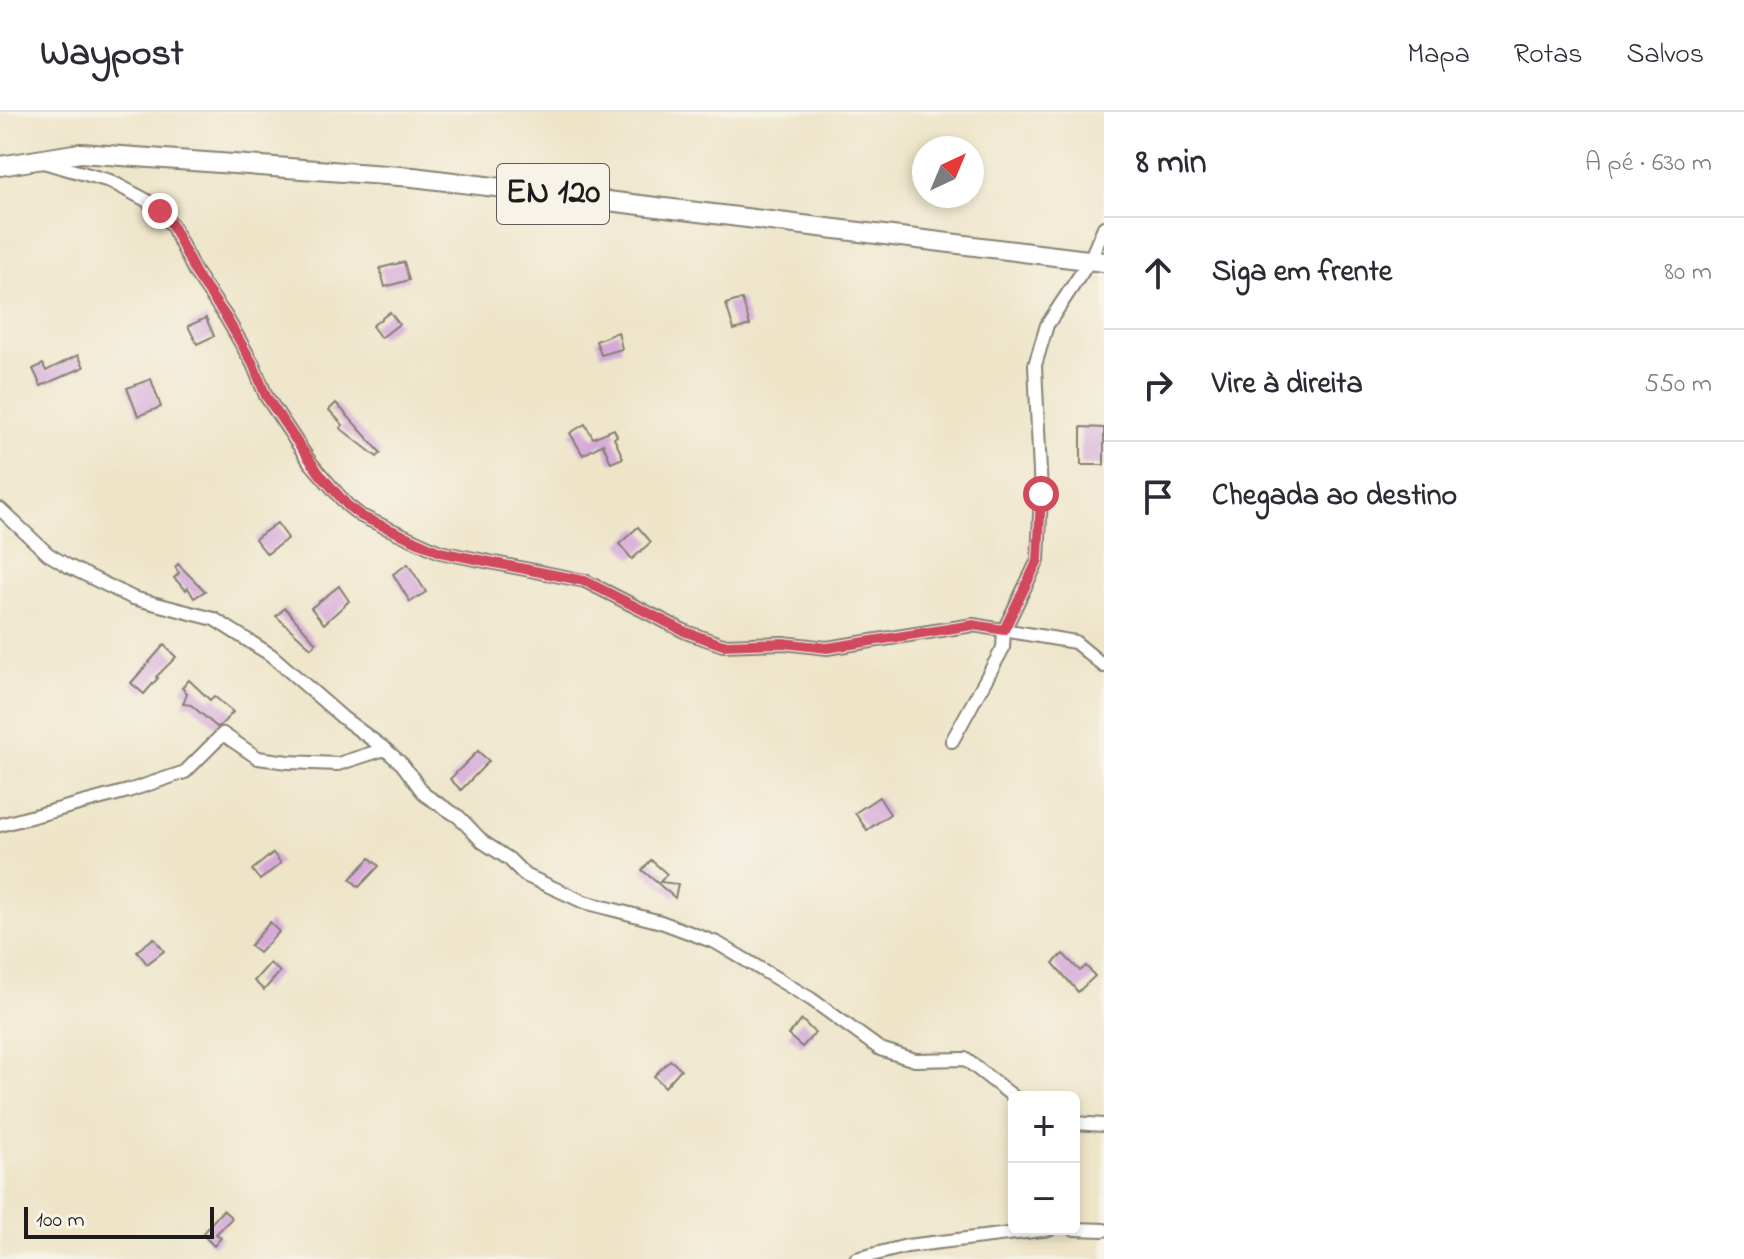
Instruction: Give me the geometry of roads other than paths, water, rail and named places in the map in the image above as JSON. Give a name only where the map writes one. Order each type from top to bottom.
[{"type":"main road","name":"EN 120","points":[[0,166],[80,153],[413,177],[1097,261]]},
{"type":"street","points":[[32,159],[110,181],[160,211],[172,225],[195,272],[253,364],[266,396],[319,473],[361,516],[440,552],[585,581],[686,632],[723,645],[783,643],[827,648],[973,625],[1075,642],[1104,666]]},
{"type":"street","points":[[952,741],[1003,648],[1004,630],[1038,560],[1041,494],[1035,365],[1047,325],[1097,261],[1104,227]]},
{"type":"street","points":[[0,509],[48,554],[68,566],[133,598],[214,619],[271,655],[402,764],[425,795],[459,817],[483,842],[509,859],[525,875],[584,902],[661,922],[717,943],[811,999],[880,1049],[915,1060],[965,1059],[1008,1092]]},
{"type":"street","points":[[0,825],[128,791],[185,772],[223,734],[258,758],[288,762],[338,764],[385,749]]},
{"type":"street","points":[[1080,1123],[1104,1125]]},
{"type":"street","points":[[1080,1229],[1104,1230]]},
{"type":"street","points":[[856,1259],[907,1246],[1008,1234]]}]
